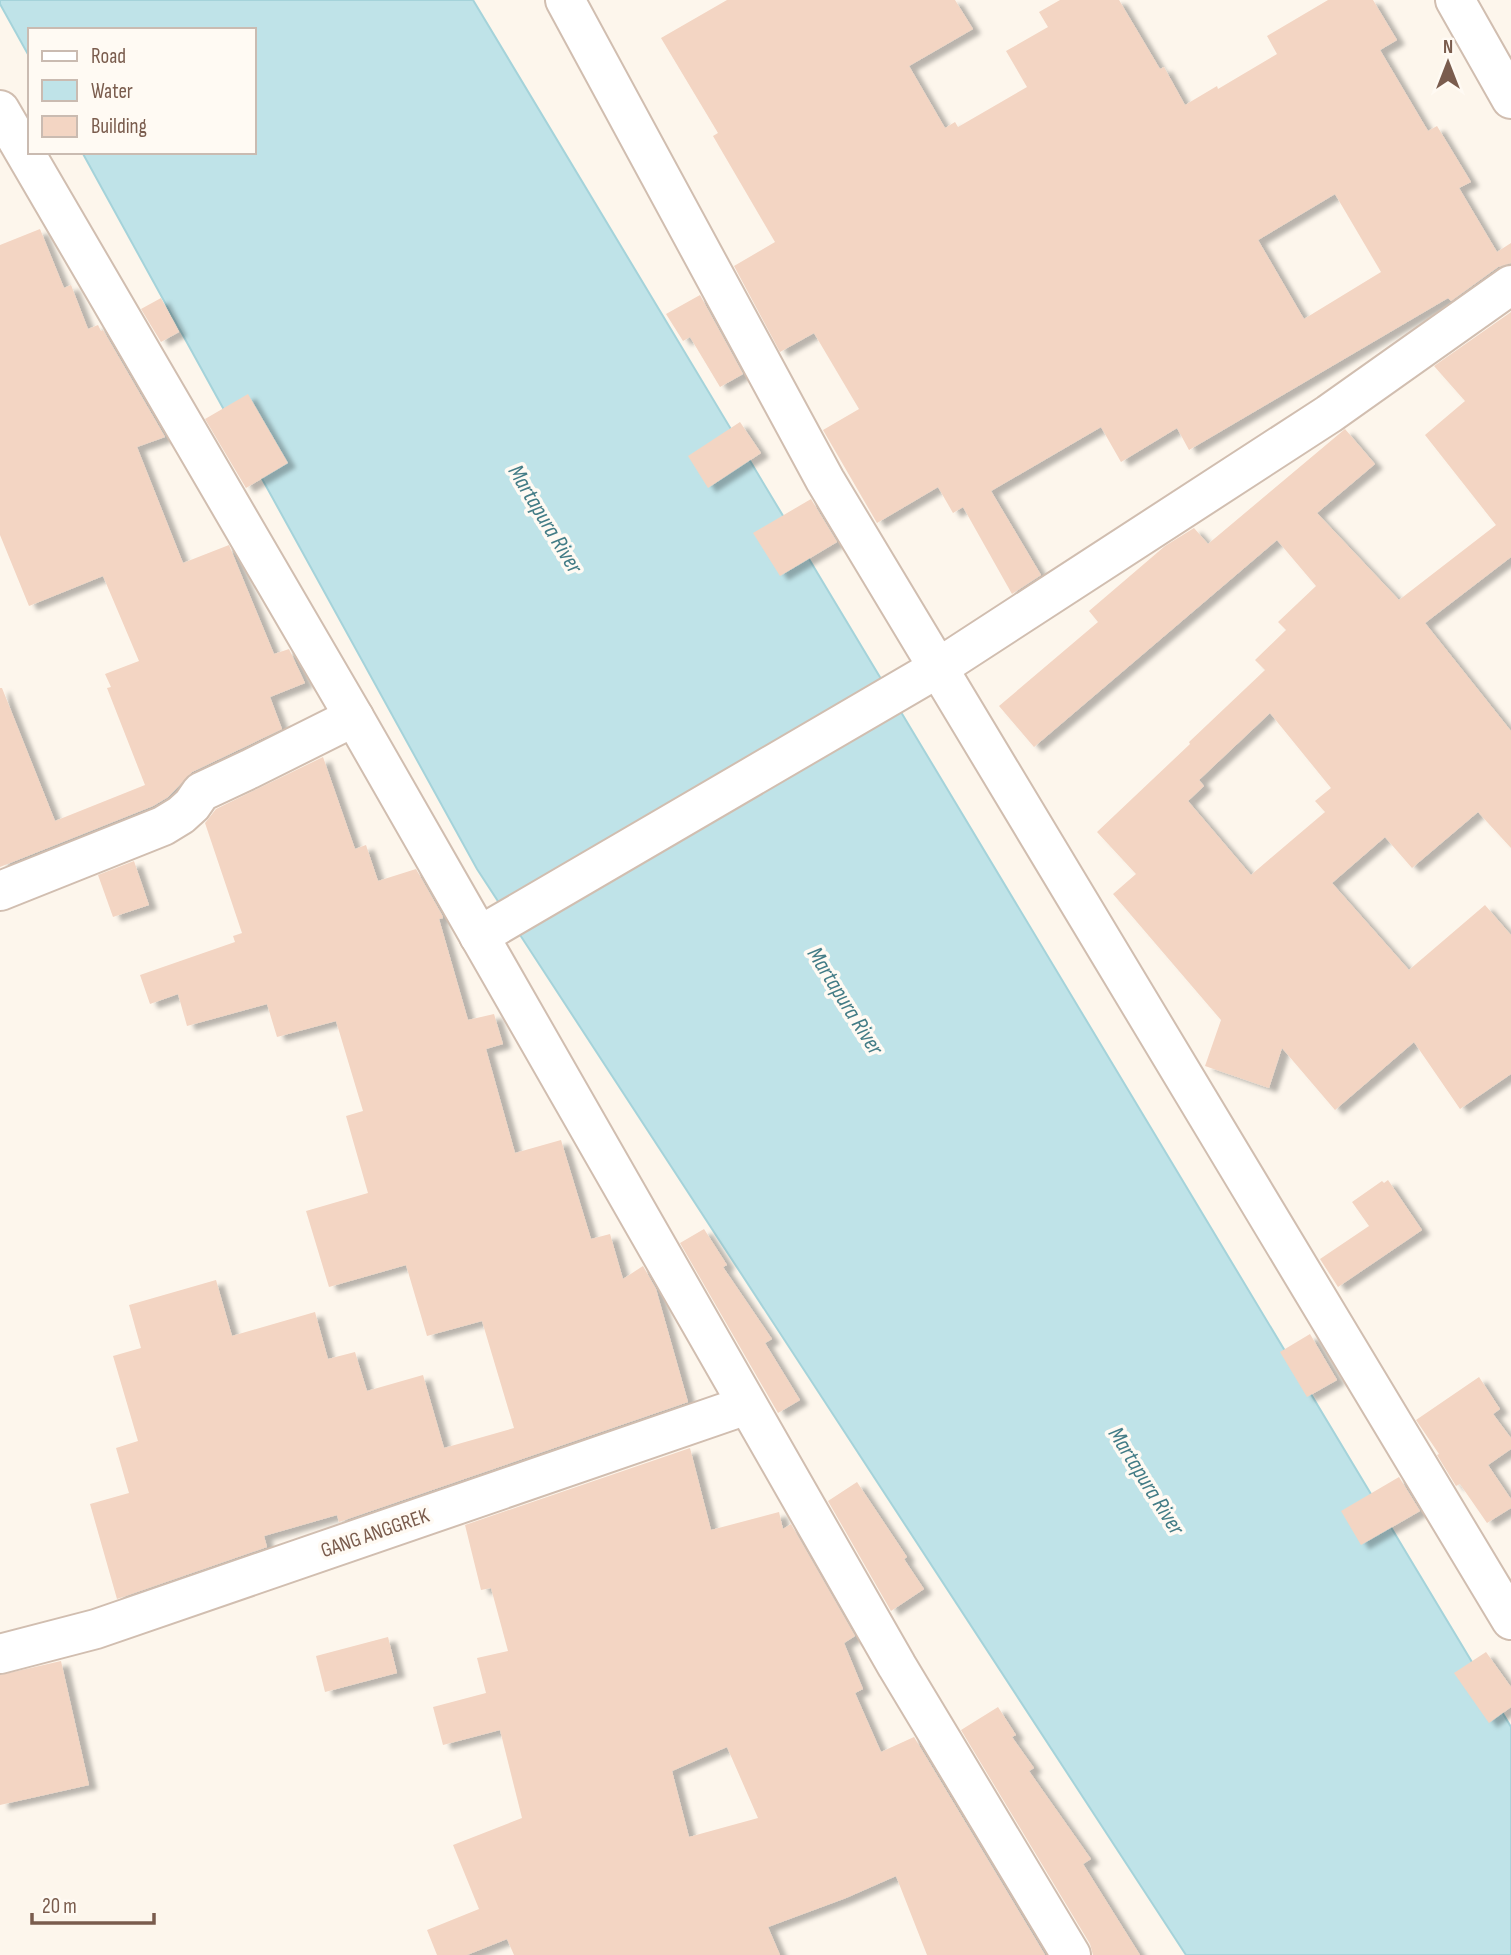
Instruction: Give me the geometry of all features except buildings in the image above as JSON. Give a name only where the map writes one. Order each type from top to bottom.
[{"type":"street","points":[[565,0],[825,480],[1511,1620]]},
{"type":"street","points":[[1455,0],[1511,99]]},
{"type":"street","points":[[2,115],[354,717],[491,929],[747,1405],[897,1666],[1070,1955]]},
{"type":"street","points":[[491,929],[939,668],[1329,414],[1511,285]]},
{"type":"street","points":[[0,891],[163,826],[181,815],[201,792],[354,717]]},
{"type":"street","name":"GANG ANGGREK","points":[[0,1654],[96,1629],[747,1405]]},
{"type":"water","name":"Martapura River","points":[[0,0],[473,0],[1511,1727],[1511,1955],[1186,1955],[477,869],[83,154],[256,154],[256,28],[28,28],[28,54]]}]
